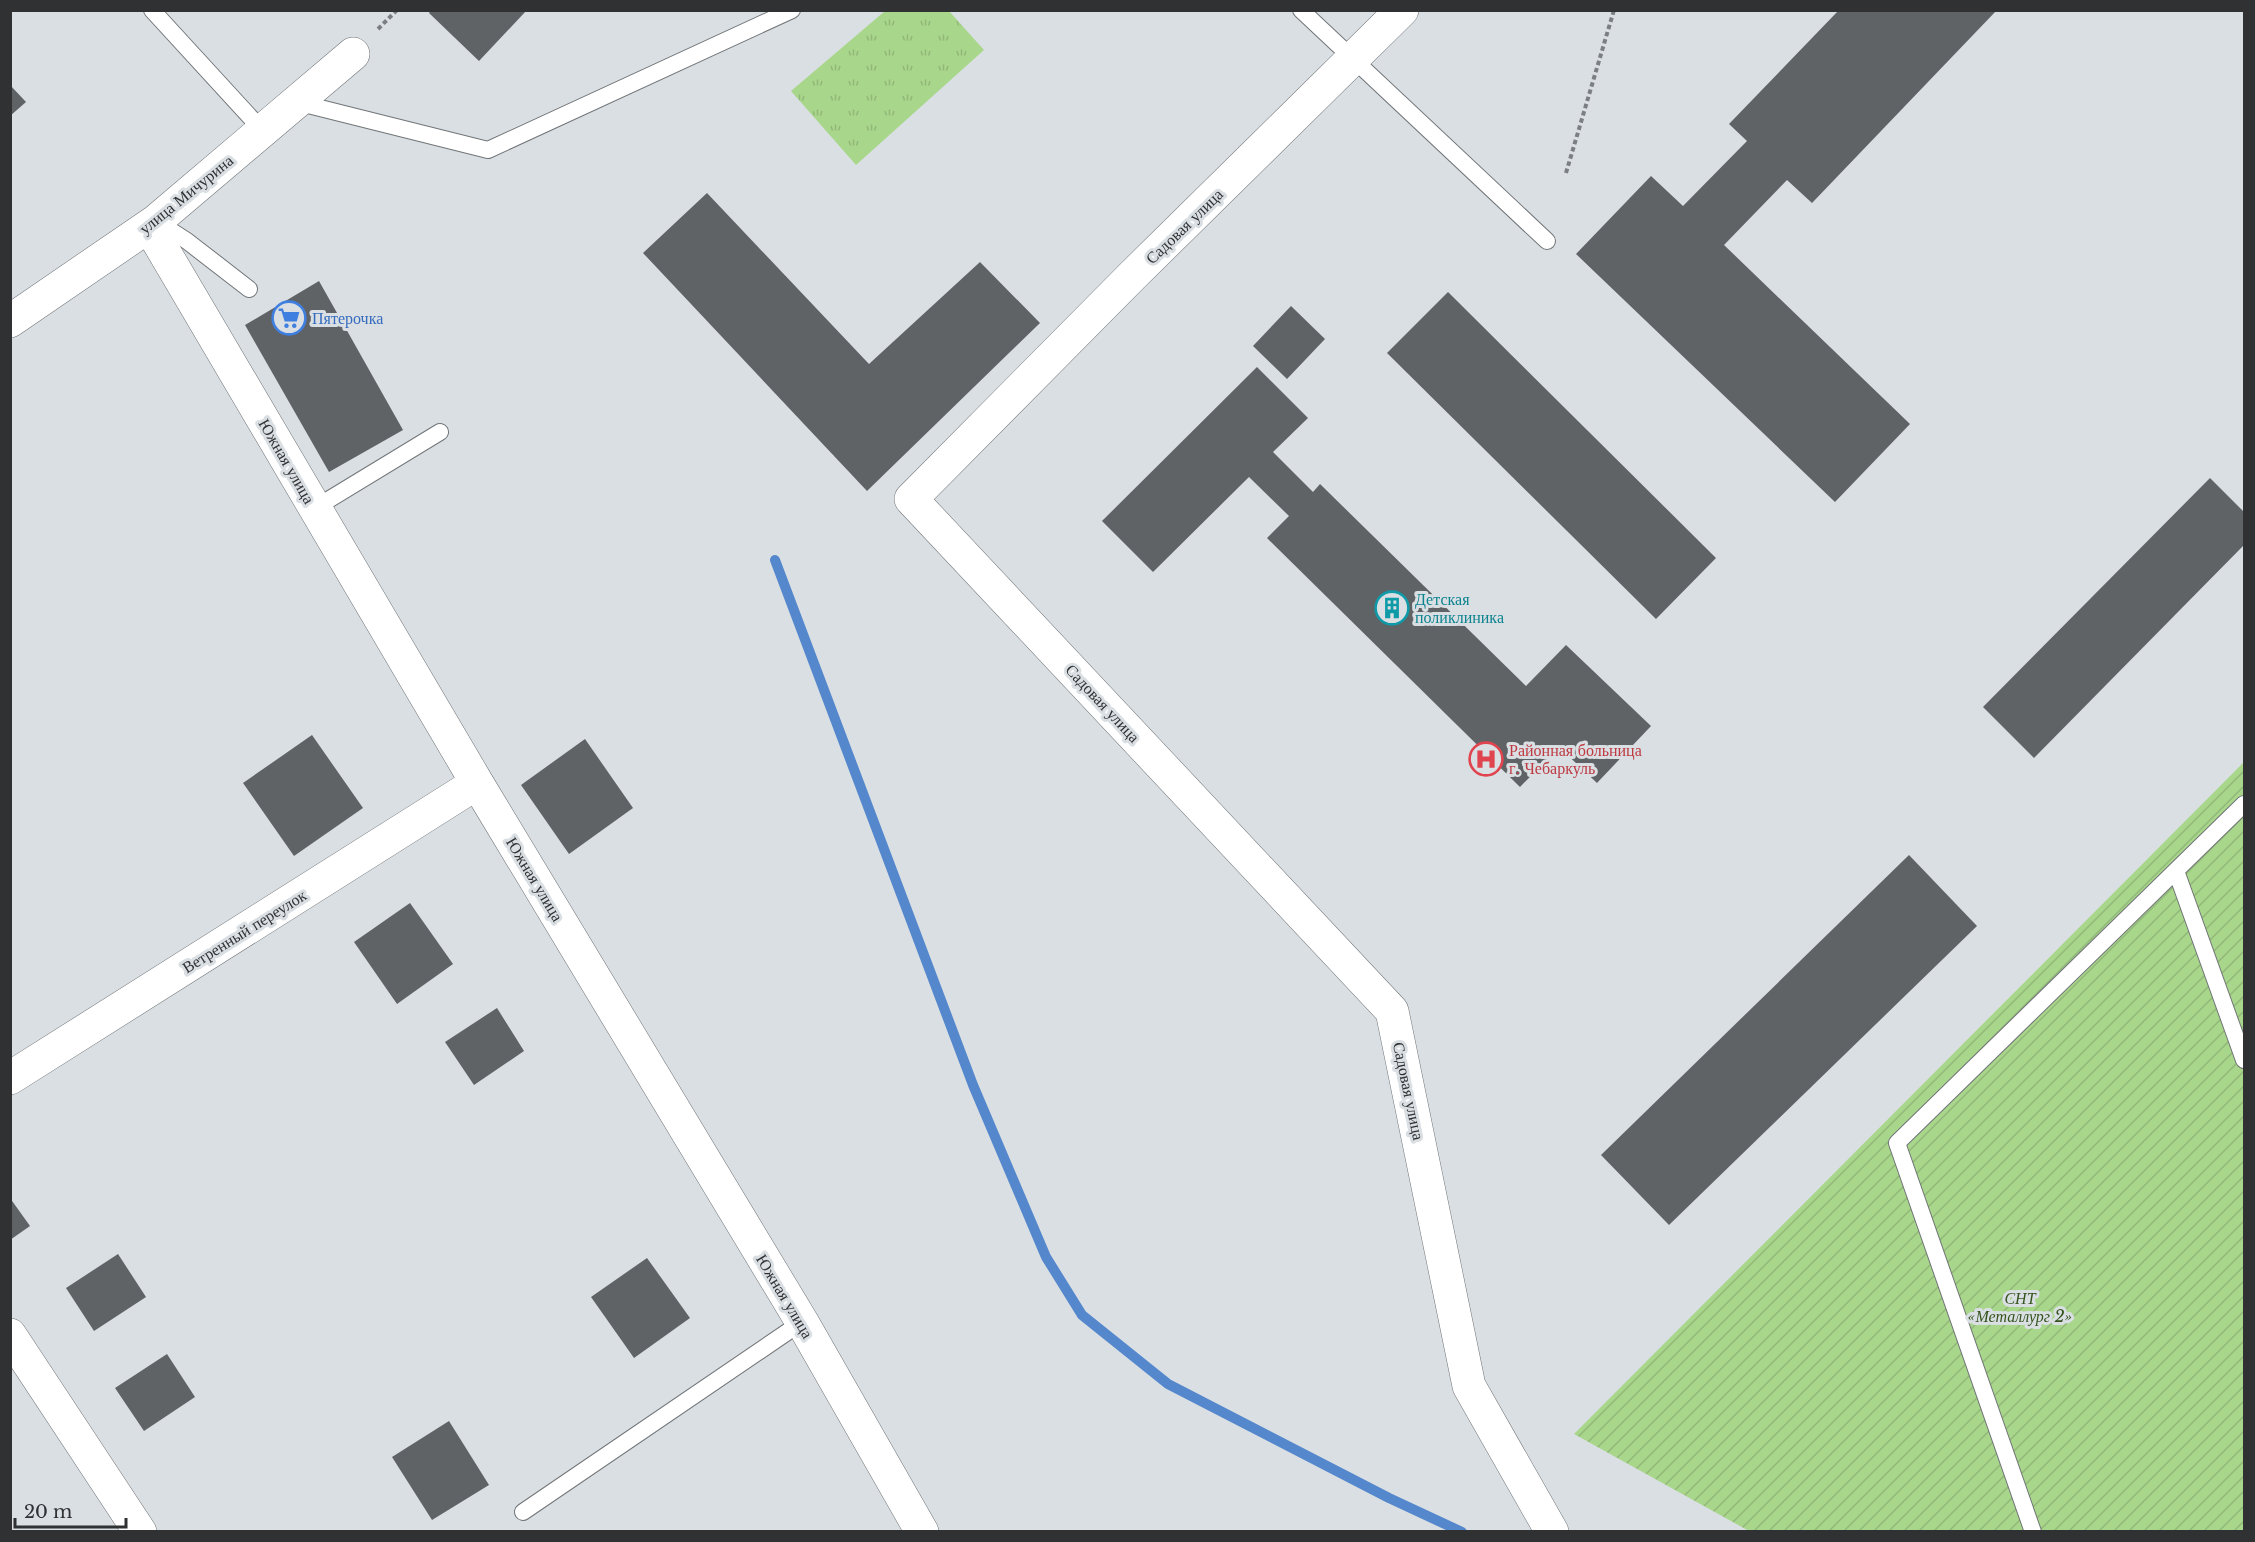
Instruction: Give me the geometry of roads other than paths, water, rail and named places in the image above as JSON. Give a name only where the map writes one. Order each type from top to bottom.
[{"type":"street","name":"Садовая улица","points":[[1402,10],[1132,276],[911,500],[1392,1011],[1469,1386],[1552,1532]]},
{"type":"street","name":"улица Мичурина","points":[[10,321],[152,224],[353,54]]},
{"type":"street","name":"Южная улица","points":[[152,224],[315,508],[477,783],[802,1322],[922,1532]]},
{"type":"street","name":"Ветренный переулок","points":[[10,1078],[477,783]]},
{"type":"street","points":[[10,1335],[140,1532]]},
{"type":"lane","points":[[152,10],[262,130]]},
{"type":"lane","points":[[295,102],[488,150],[792,10]]},
{"type":"lane","points":[[1301,10],[1547,241]]},
{"type":"lane","points":[[152,224],[187,242],[249,289]]},
{"type":"lane","points":[[315,508],[440,432]]},
{"type":"lane","points":[[2033,1532],[1897,1143],[2244,804]]},
{"type":"lane","points":[[2176,872],[2244,1060]]},
{"type":"lane","points":[[523,1512],[802,1322]]},
{"type":"waterway","points":[[775,560],[973,1085],[1046,1257],[1082,1315],[1168,1384],[1389,1498],[1462,1532]]},
{"type":"place","name":"Пятерочка","points":[[289,318]]},
{"type":"place","name":"Детская поликлиника","points":[[1392,608]]},
{"type":"place","name":"Районная больница г. Чебаркуль","points":[[1486,759]]},
{"type":"park label","name":"СНТ «Металлург 2»","points":[[2020,1307]]}]
